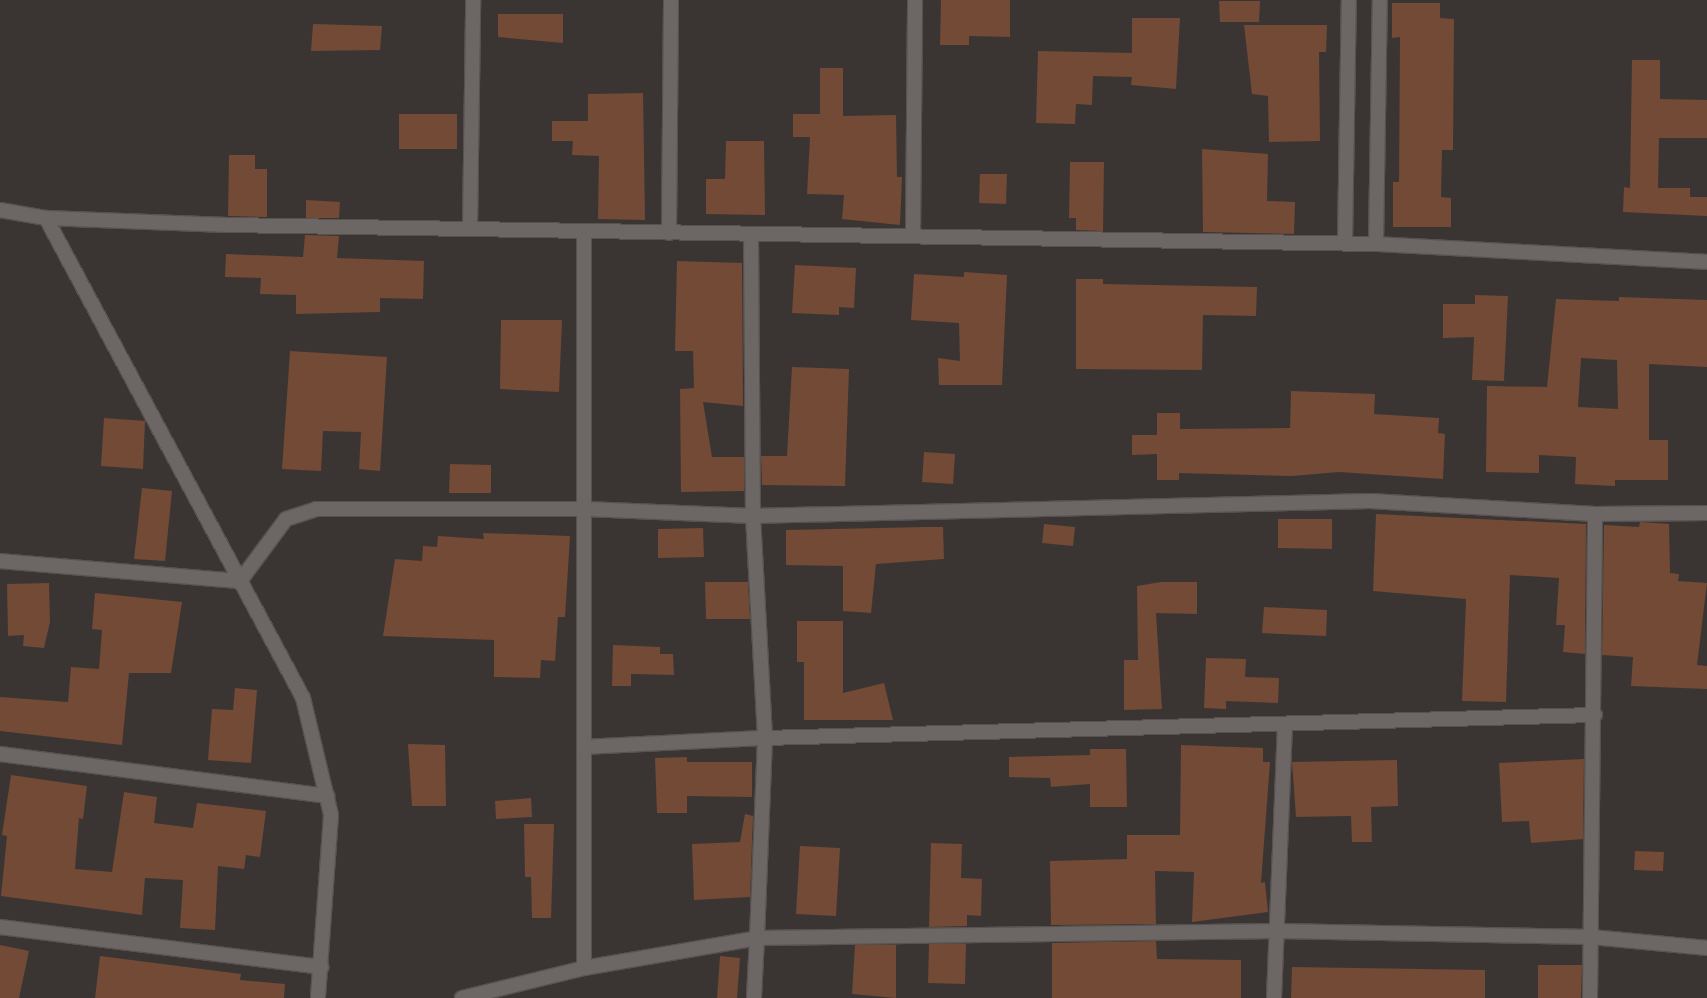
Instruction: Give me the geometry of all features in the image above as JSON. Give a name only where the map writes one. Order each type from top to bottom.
[{"type":"street","points":[[470,229],[473,0]]},
{"type":"street","points":[[668,233],[671,0]]},
{"type":"street","points":[[912,236],[915,0]]},
{"type":"street","points":[[1345,243],[1349,0]]},
{"type":"street","points":[[1376,244],[1380,0]]},
{"type":"street","points":[[0,210],[46,218],[470,229],[1345,243],[1707,262]]},
{"type":"street","points":[[46,218],[303,698],[331,815],[322,967],[318,998]]},
{"type":"street","points":[[584,231],[584,968]]},
{"type":"street","points":[[751,234],[753,516],[765,738],[754,998]]},
{"type":"street","points":[[240,581],[286,519],[316,509],[584,510],[753,516],[1370,501],[1595,514],[1707,513]]},
{"type":"street","points":[[1590,998],[1595,715],[1595,514]]},
{"type":"street","points":[[0,561],[240,581]]},
{"type":"street","points":[[585,747],[765,738],[1595,715]]},
{"type":"street","points":[[1274,998],[1286,724]]},
{"type":"street","points":[[0,754],[327,796]]},
{"type":"street","points":[[0,927],[322,967]]},
{"type":"street","points":[[462,998],[584,968],[757,938],[1277,930],[1590,937],[1707,948]]},
{"type":"building","points":[[941,0],[1010,0],[1010,37],[969,36],[969,45],[940,45]]},
{"type":"building","points":[[1219,1],[1260,1],[1259,22],[1220,22]]},
{"type":"building","points":[[1392,3],[1440,3],[1440,18],[1454,19],[1453,150],[1442,150],[1441,197],[1451,198],[1451,227],[1393,227],[1393,182],[1399,182],[1400,37],[1392,38]]},
{"type":"building","points":[[498,14],[563,14],[563,43],[498,37]]},
{"type":"building","points":[[1132,18],[1180,18],[1176,89],[1131,85],[1132,77],[1093,76],[1092,105],[1076,104],[1075,124],[1036,123],[1038,51],[1132,53]]},
{"type":"building","points":[[313,24],[382,26],[380,50],[311,51]]},
{"type":"building","points":[[1244,25],[1327,25],[1326,52],[1319,52],[1320,141],[1269,142],[1268,96],[1252,94]]},
{"type":"building","points":[[1632,60],[1660,60],[1660,99],[1707,100],[1707,138],[1659,138],[1658,188],[1690,188],[1690,197],[1707,197],[1707,216],[1623,212],[1624,187],[1630,188]]},
{"type":"building","points":[[820,68],[843,68],[843,116],[896,115],[897,177],[902,177],[900,225],[842,219],[844,195],[807,194],[810,137],[793,137],[793,114],[820,114]]},
{"type":"building","points":[[643,93],[645,220],[598,219],[599,156],[572,155],[573,141],[552,141],[552,121],[588,121],[588,94]]},
{"type":"building","points":[[399,114],[457,114],[457,149],[399,149]]},
{"type":"building","points":[[726,141],[764,141],[765,215],[706,214],[706,179],[725,179]]},
{"type":"building","points":[[1202,149],[1268,154],[1267,201],[1295,202],[1294,234],[1203,232]]},
{"type":"building","points":[[229,155],[255,155],[255,169],[267,169],[267,217],[228,216]]},
{"type":"building","points":[[1070,162],[1104,162],[1103,231],[1076,230],[1076,218],[1069,218]]},
{"type":"building","points":[[980,174],[1007,174],[1006,204],[979,203]]},
{"type":"building","points":[[306,200],[340,202],[339,218],[306,218]]},
{"type":"building","points":[[305,235],[339,236],[337,258],[424,261],[423,299],[380,298],[380,312],[296,314],[296,295],[260,294],[261,278],[225,277],[226,254],[303,257]]},
{"type":"building","points":[[677,261],[742,263],[743,406],[703,402],[712,457],[744,457],[744,491],[681,492],[680,389],[694,388],[693,351],[675,351]]},
{"type":"building","points":[[795,265],[856,268],[854,308],[839,307],[839,315],[792,313]]},
{"type":"building","points":[[964,272],[1007,275],[1002,385],[939,385],[938,358],[960,361],[959,323],[911,320],[914,274],[964,277]]},
{"type":"building","points":[[1076,279],[1103,279],[1103,284],[1257,287],[1256,316],[1203,315],[1202,370],[1076,369]]},
{"type":"building","points":[[1475,295],[1508,296],[1504,381],[1472,380],[1474,337],[1443,338],[1443,304],[1475,304]]},
{"type":"building","points":[[1619,297],[1707,300],[1707,367],[1649,364],[1649,440],[1668,440],[1668,480],[1615,480],[1615,486],[1575,484],[1576,457],[1539,455],[1539,473],[1486,472],[1487,386],[1547,387],[1556,299],[1619,301]],"holes":[[[1581,358],[1617,360],[1618,409],[1578,407]]]},
{"type":"building","points":[[501,320],[562,320],[559,392],[500,389]]},
{"type":"building","points":[[290,351],[387,357],[380,471],[359,469],[361,432],[323,431],[321,471],[282,469]]},
{"type":"building","points":[[792,367],[849,369],[845,486],[762,485],[761,456],[787,456]]},
{"type":"building","points":[[1291,391],[1375,394],[1374,414],[1439,418],[1438,433],[1445,434],[1443,479],[1339,472],[1292,476],[1179,473],[1179,480],[1157,480],[1157,454],[1132,455],[1132,435],[1157,435],[1157,413],[1180,413],[1180,429],[1290,428]]},
{"type":"building","points":[[104,418],[145,421],[143,469],[101,466]]},
{"type":"building","points":[[924,452],[955,454],[953,484],[922,482]]},
{"type":"building","points":[[450,464],[491,465],[491,493],[449,493]]},
{"type":"building","points":[[142,488],[172,491],[165,561],[134,559]]},
{"type":"building","points":[[1376,514],[1586,524],[1585,654],[1563,652],[1565,625],[1556,625],[1559,578],[1510,575],[1506,702],[1462,701],[1466,599],[1373,591]]},
{"type":"building","points":[[1278,519],[1332,519],[1332,549],[1278,548]]},
{"type":"building","points":[[1640,522],[1669,524],[1670,573],[1679,574],[1678,581],[1707,583],[1697,665],[1707,666],[1707,689],[1631,686],[1633,657],[1602,655],[1604,525],[1639,527]]},
{"type":"building","points":[[1044,524],[1075,527],[1073,546],[1042,543]]},
{"type":"building","points":[[943,527],[944,559],[876,564],[871,613],[843,611],[843,566],[786,565],[786,530]]},
{"type":"building","points":[[703,528],[704,557],[658,558],[658,529]]},
{"type":"building","points":[[483,533],[570,536],[565,617],[558,617],[555,661],[541,660],[540,678],[494,677],[494,640],[383,636],[395,559],[422,561],[423,546],[437,547],[438,536],[484,539]]},
{"type":"building","points":[[705,582],[748,582],[750,619],[706,619]]},
{"type":"building","points":[[1161,582],[1197,582],[1197,614],[1156,613],[1162,709],[1124,710],[1124,660],[1138,660],[1137,586]]},
{"type":"building","points":[[49,583],[50,622],[44,648],[23,646],[24,635],[8,636],[7,584]]},
{"type":"building","points":[[95,593],[182,602],[171,673],[129,673],[122,745],[0,731],[0,697],[68,702],[71,667],[99,669],[102,630],[92,629]]},
{"type":"building","points":[[1264,607],[1327,610],[1326,636],[1262,633]]},
{"type":"building","points":[[797,621],[843,621],[843,693],[884,683],[893,720],[804,720],[804,662],[797,662]]},
{"type":"building","points":[[613,645],[660,647],[660,654],[673,654],[674,675],[631,674],[631,686],[612,686]]},
{"type":"building","points":[[1206,658],[1246,659],[1245,677],[1279,678],[1278,703],[1226,701],[1226,709],[1204,708]]},
{"type":"building","points":[[235,688],[257,690],[251,763],[208,760],[212,709],[233,710]]},
{"type":"building","points":[[408,744],[445,745],[446,806],[412,806]]},
{"type":"building","points":[[1181,745],[1263,748],[1263,762],[1270,762],[1261,883],[1265,882],[1268,912],[1192,922],[1194,872],[1155,871],[1156,924],[1051,925],[1050,861],[1127,859],[1127,835],[1180,835]]},
{"type":"building","points":[[1090,749],[1126,749],[1127,807],[1090,807],[1090,784],[1051,787],[1050,778],[1009,777],[1009,757],[1090,755]]},
{"type":"building","points":[[687,757],[687,762],[752,762],[752,797],[687,796],[687,813],[657,813],[655,758]]},
{"type":"building","points":[[1584,759],[1583,839],[1531,843],[1529,821],[1502,822],[1499,763]]},
{"type":"building","points":[[1397,760],[1398,806],[1371,807],[1372,842],[1352,842],[1351,816],[1296,817],[1292,762]]},
{"type":"building","points":[[11,775],[87,786],[83,819],[79,818],[75,869],[112,872],[124,792],[157,797],[154,823],[193,828],[197,803],[266,811],[260,857],[246,855],[244,869],[218,866],[215,930],[180,928],[183,880],[145,878],[142,915],[1,896],[7,836],[2,835]]},
{"type":"building","points":[[531,798],[532,817],[496,819],[495,801]]},
{"type":"building","points":[[745,814],[753,816],[750,897],[694,900],[692,844],[740,842]]},
{"type":"building","points":[[524,824],[554,824],[551,918],[532,918],[531,877],[525,877]]},
{"type":"building","points":[[931,843],[962,844],[961,878],[982,879],[981,916],[967,915],[967,926],[929,927]]},
{"type":"building","points":[[800,846],[840,848],[836,916],[796,914]]},
{"type":"building","points":[[1635,851],[1664,852],[1663,871],[1634,870]]},
{"type":"building","points":[[1156,941],[1157,959],[1241,960],[1241,998],[1052,998],[1052,943]]},
{"type":"building","points":[[929,944],[966,944],[965,984],[928,983]]},
{"type":"building","points":[[0,945],[29,951],[19,998],[0,998]]},
{"type":"building","points":[[855,945],[896,945],[896,998],[852,994]]},
{"type":"building","points":[[100,956],[241,974],[240,980],[285,984],[284,998],[95,998]]},
{"type":"building","points":[[720,956],[740,958],[737,998],[717,998]]},
{"type":"building","points":[[1538,965],[1582,965],[1581,998],[1538,998]]},
{"type":"building","points":[[1292,967],[1485,970],[1485,998],[1291,998]]}]
